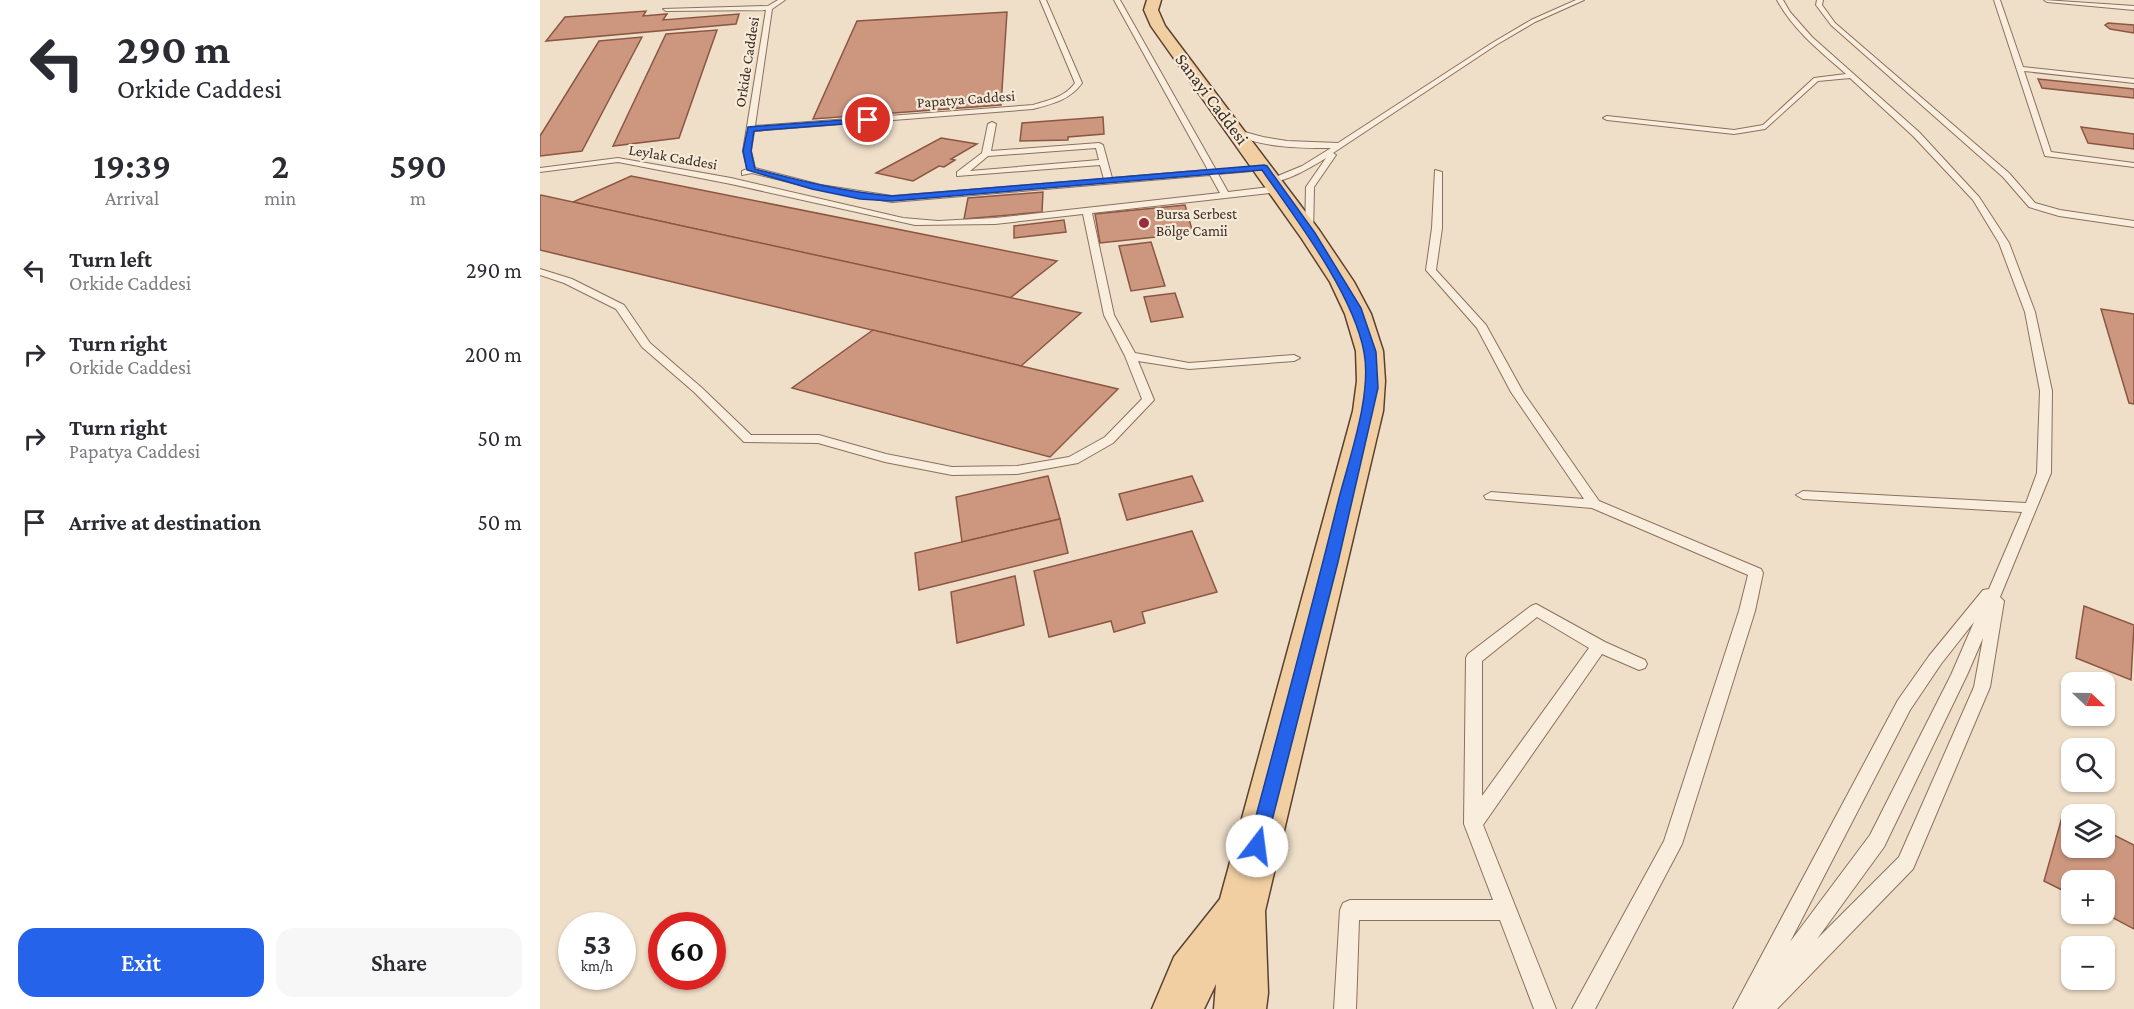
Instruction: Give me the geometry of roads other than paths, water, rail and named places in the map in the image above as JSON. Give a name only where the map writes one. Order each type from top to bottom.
[{"type":"main road","name":"Sanayi Caddesi","points":[[1154,0],[1150,7],[1153,18],[1272,179],[1345,288],[1360,319],[1370,352],[1372,388],[1241,911]]},
{"type":"main road","points":[[1178,1009],[1192,975],[1241,911]]},
{"type":"main road","points":[[1240,1009],[1242,993],[1241,911]]},
{"type":"lane","name":"Orkide Caddesi","points":[[752,170],[747,151],[769,8],[782,0]]},
{"type":"lane","name":"Papatya Caddesi","points":[[751,129],[1033,107],[1056,100],[1073,92],[1079,82],[1043,0]]},
{"type":"lane","points":[[1117,0],[1225,194]]},
{"type":"lane","points":[[730,181],[903,221],[954,224],[1225,194],[1305,168],[1494,44],[1533,21],[1581,0]]},
{"type":"lane","points":[[1753,1009],[1877,841],[1959,675],[2044,473],[2046,391],[2030,312],[2004,243],[1976,200],[1916,134],[1850,76],[1802,29],[1780,0]]},
{"type":"lane","points":[[1820,0],[1819,5],[1833,24],[2006,175],[2032,205],[2059,213],[2134,224]]},
{"type":"lane","points":[[1997,0],[2048,154],[2134,165]]},
{"type":"lane","points":[[2047,0],[2134,8]]},
{"type":"lane","points":[[2110,0],[2134,2]]},
{"type":"lane","points":[[666,9],[769,8]]},
{"type":"lane","points":[[2020,69],[2134,81]]},
{"type":"lane","points":[[1607,118],[1734,132],[1766,127],[1816,79],[1850,76]]},
{"type":"lane","points":[[1714,121],[1762,127]]},
{"type":"lane","points":[[986,154],[992,124]]},
{"type":"lane","points":[[1237,132],[1260,141],[1280,144],[1342,145]]},
{"type":"lane","points":[[1104,162],[960,174],[986,154],[1099,145],[1104,162],[1109,181]]},
{"type":"lane","points":[[1310,233],[1310,187],[1321,168],[1342,145]]},
{"type":"lane","name":"Leylak Caddesi","points":[[540,170],[618,160],[730,181]]},
{"type":"lane","points":[[730,181],[752,170],[812,187],[892,199],[1214,172],[1272,179]]},
{"type":"lane","points":[[1438,172],[1437,228],[1431,270],[1482,327],[1517,392],[1594,504]]},
{"type":"lane","points":[[540,272],[568,281],[620,307],[646,345],[698,390],[748,439],[819,439],[885,458],[952,471],[1017,470],[1074,460],[1109,440],[1148,400],[1131,356],[1110,315],[1087,210]]},
{"type":"lane","points":[[1131,356],[1189,366],[1294,358]]},
{"type":"lane","points":[[1803,495],[2031,508]]},
{"type":"lane","points":[[1491,496],[1594,504],[1756,573],[1747,611],[1673,844],[1583,1009]]},
{"type":"lane","points":[[1744,1009],[1904,705],[1935,660],[2001,578]]},
{"type":"lane","points":[[1762,1009],[1906,863],[1983,687],[2001,578]]},
{"type":"lane","points":[[1545,1009],[1473,824],[1474,658],[1536,610],[1599,646],[1639,664]]},
{"type":"lane","points":[[1473,824],[1599,646]]},
{"type":"lane","points":[[1345,1009],[1350,910],[1506,910]]},
{"type":"place","name":"Bursa Serbest Bölge Camii","points":[[1144,223]]}]
